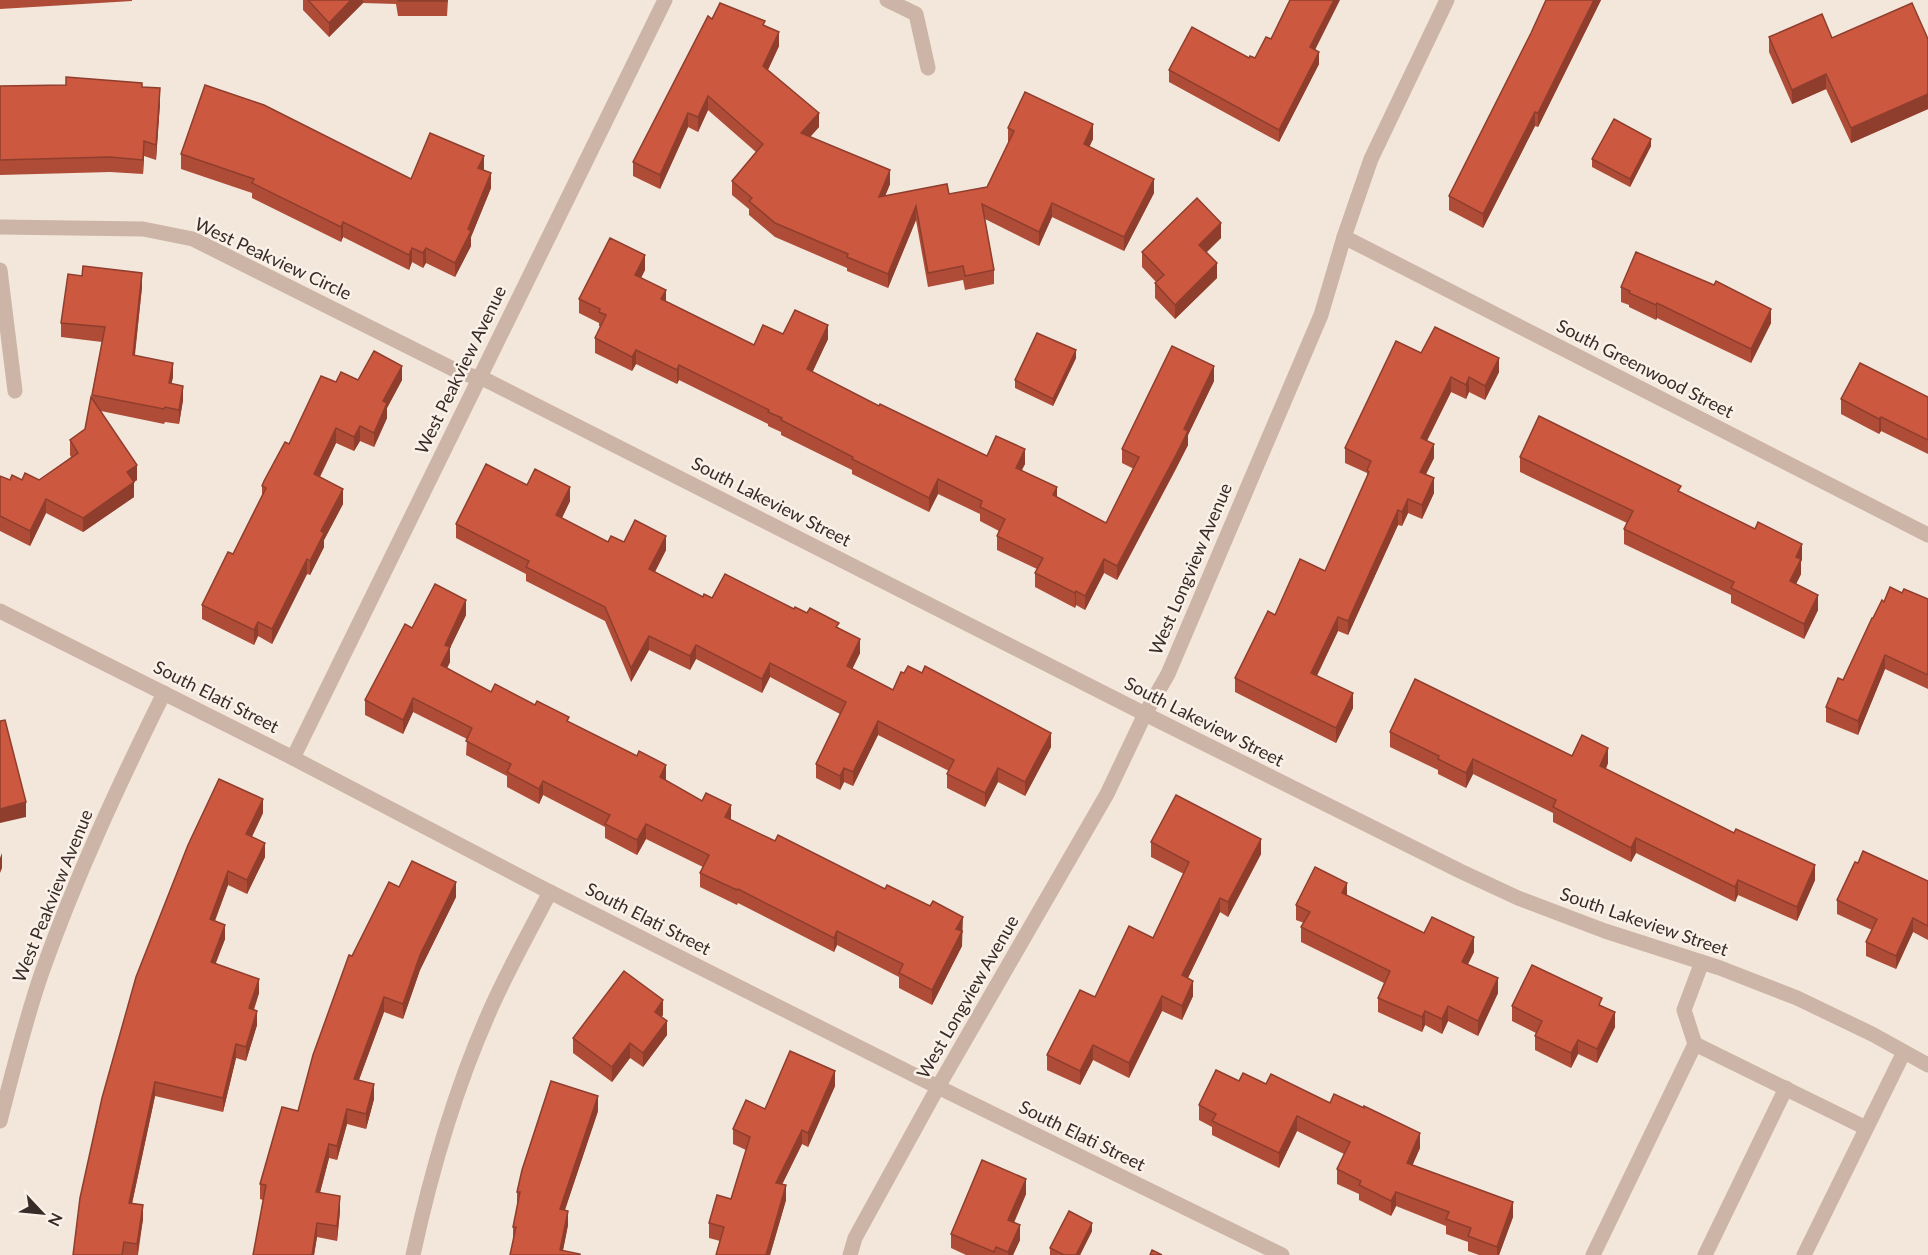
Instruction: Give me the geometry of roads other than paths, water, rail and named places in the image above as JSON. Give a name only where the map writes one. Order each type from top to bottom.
[{"type":"street","name":"West Peakview Avenue","points":[[293,758],[665,0]]},
{"type":"street","points":[[887,0],[916,14],[928,68]]},
{"type":"street","name":"West Longview Avenue","points":[[850,1255],[855,1238],[938,1088],[1107,794],[1145,714],[1168,674],[1321,315],[1344,237],[1371,159],[1447,0]]},
{"type":"street","name":"West Peakview Circle","points":[[0,227],[143,229],[193,239],[461,373],[479,379]]},
{"type":"street","name":"South Greenwood Street","points":[[1344,237],[1928,535]]},
{"type":"street","points":[[0,270],[15,391]]},
{"type":"street","name":"South Lakeview Street","points":[[479,379],[484,379],[1145,714],[1518,898],[1605,931],[1702,962],[1797,998],[1872,1034],[1928,1065]]},
{"type":"street","name":"South Elati Street","points":[[0,611],[938,1088],[1282,1255]]},
{"type":"street","name":"West Peakview Avenue","points":[[0,1121],[42,973],[77,879],[164,693]]},
{"type":"street","points":[[413,1255],[427,1190],[453,1101],[488,1013],[550,892]]},
{"type":"street","points":[[1593,1255],[1695,1044],[1684,1010],[1702,962]]},
{"type":"street","points":[[1695,1044],[1866,1128]]},
{"type":"street","points":[[1804,1255],[1904,1052]]},
{"type":"street","points":[[1705,1255],[1786,1088]]}]
